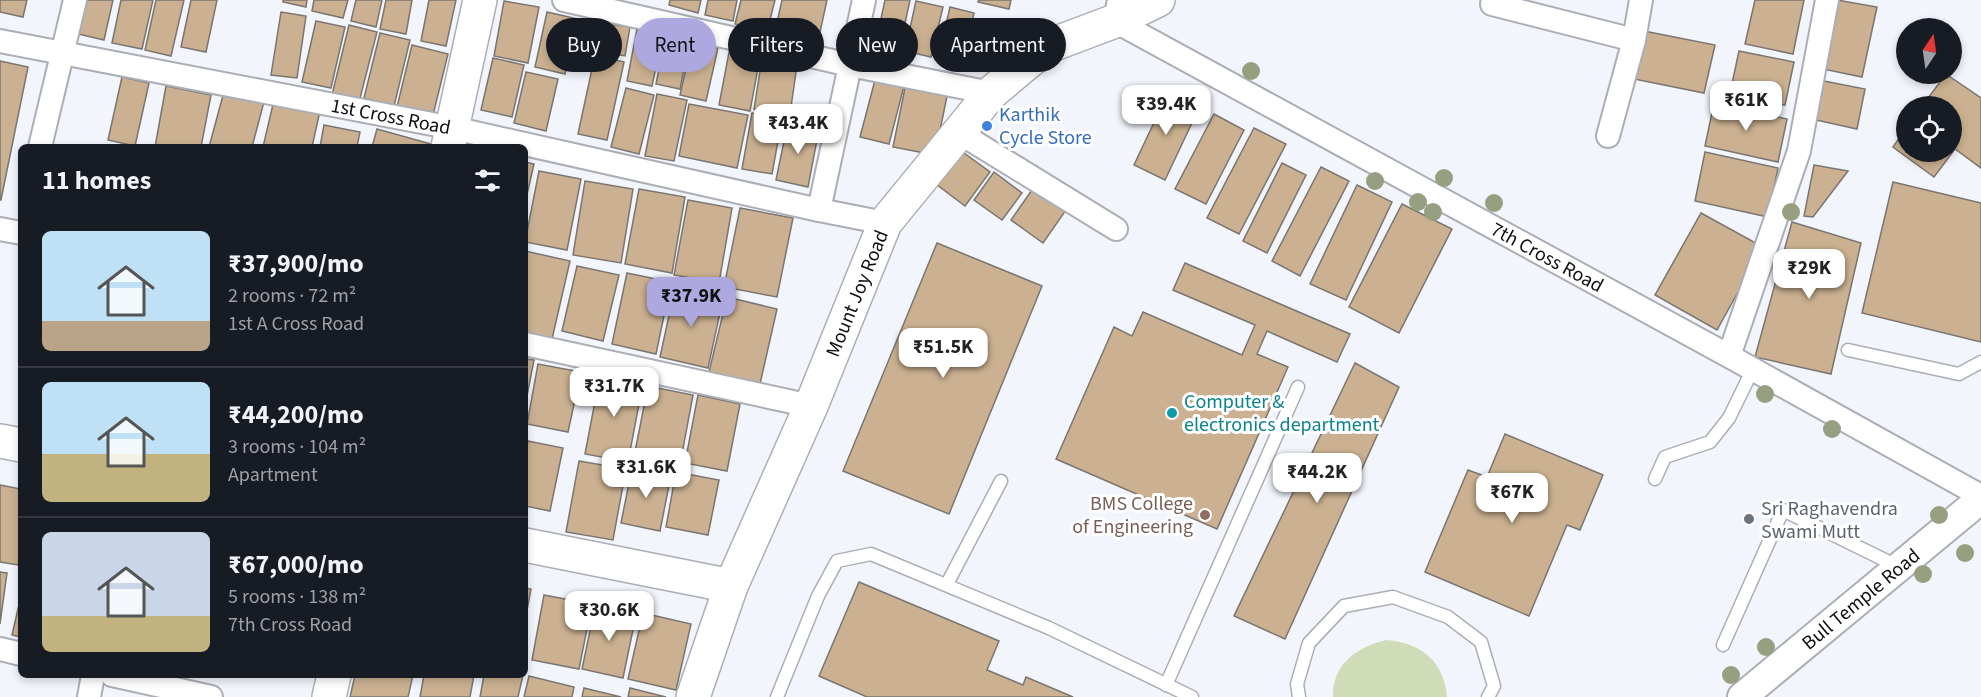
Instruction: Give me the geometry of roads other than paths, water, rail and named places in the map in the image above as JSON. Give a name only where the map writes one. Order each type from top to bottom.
[{"type":"main road","points":[[451,137],[480,0]]},
{"type":"main road","name":"Mount Joy Road","points":[[693,697],[731,586],[811,406],[885,223],[991,93],[1046,47],[1117,10],[1158,0]]},
{"type":"main road","points":[[0,441],[18,444]]},
{"type":"main road","points":[[528,546],[731,586]]},
{"type":"main road","points":[[329,697],[333,678]]},
{"type":"street","points":[[41,144],[75,0]]},
{"type":"street","points":[[564,0],[836,62]]},
{"type":"street","points":[[860,18],[864,0]]},
{"type":"street","points":[[1608,136],[1634,40],[1641,0]]},
{"type":"street","points":[[1729,356],[1799,151],[1827,0]]},
{"type":"street","points":[[1491,4],[1634,40]]},
{"type":"street","name":"7th Cross Road","points":[[1117,10],[1981,497]]},
{"type":"street","name":"1st Cross Road","points":[[0,41],[486,144]]},
{"type":"street","points":[[819,210],[849,72]]},
{"type":"street","points":[[885,72],[991,93]]},
{"type":"street","points":[[958,132],[1116,229]]},
{"type":"street","name":"1st Cross Road","points":[[528,152],[885,223]]},
{"type":"street","points":[[528,345],[811,406]]},
{"type":"street","name":"Bull Temple Road","points":[[1742,697],[1981,497]]},
{"type":"street","points":[[0,649],[18,653]]},
{"type":"street","points":[[89,697],[92,678]]},
{"type":"street","points":[[126,678],[211,697]]},
{"type":"lane","points":[[1848,350],[1959,374],[1981,362]]},
{"type":"lane","points":[[1655,479],[1665,457],[1710,442],[1729,418],[1753,369]]},
{"type":"lane","points":[[1166,684],[1298,387]]},
{"type":"lane","points":[[947,584],[1001,481]]},
{"type":"lane","points":[[1724,645],[1783,510],[1899,567]]},
{"type":"lane","points":[[777,697],[818,596],[837,561],[871,554],[1049,628],[1192,697]]},
{"type":"lane","points":[[1299,697],[1297,684],[1309,643],[1344,606],[1393,597],[1448,617],[1481,642],[1494,686],[1488,697]]},
{"type":"place","name":"Karthik Cycle Store","points":[[987,126]]},
{"type":"place","name":"Computer & electronics department","points":[[1172,413]]},
{"type":"place","name":"BMS College of Engineering","points":[[1205,515]]},
{"type":"place","name":"Sri Raghavendra Swami Mutt","points":[[1749,519]]}]
